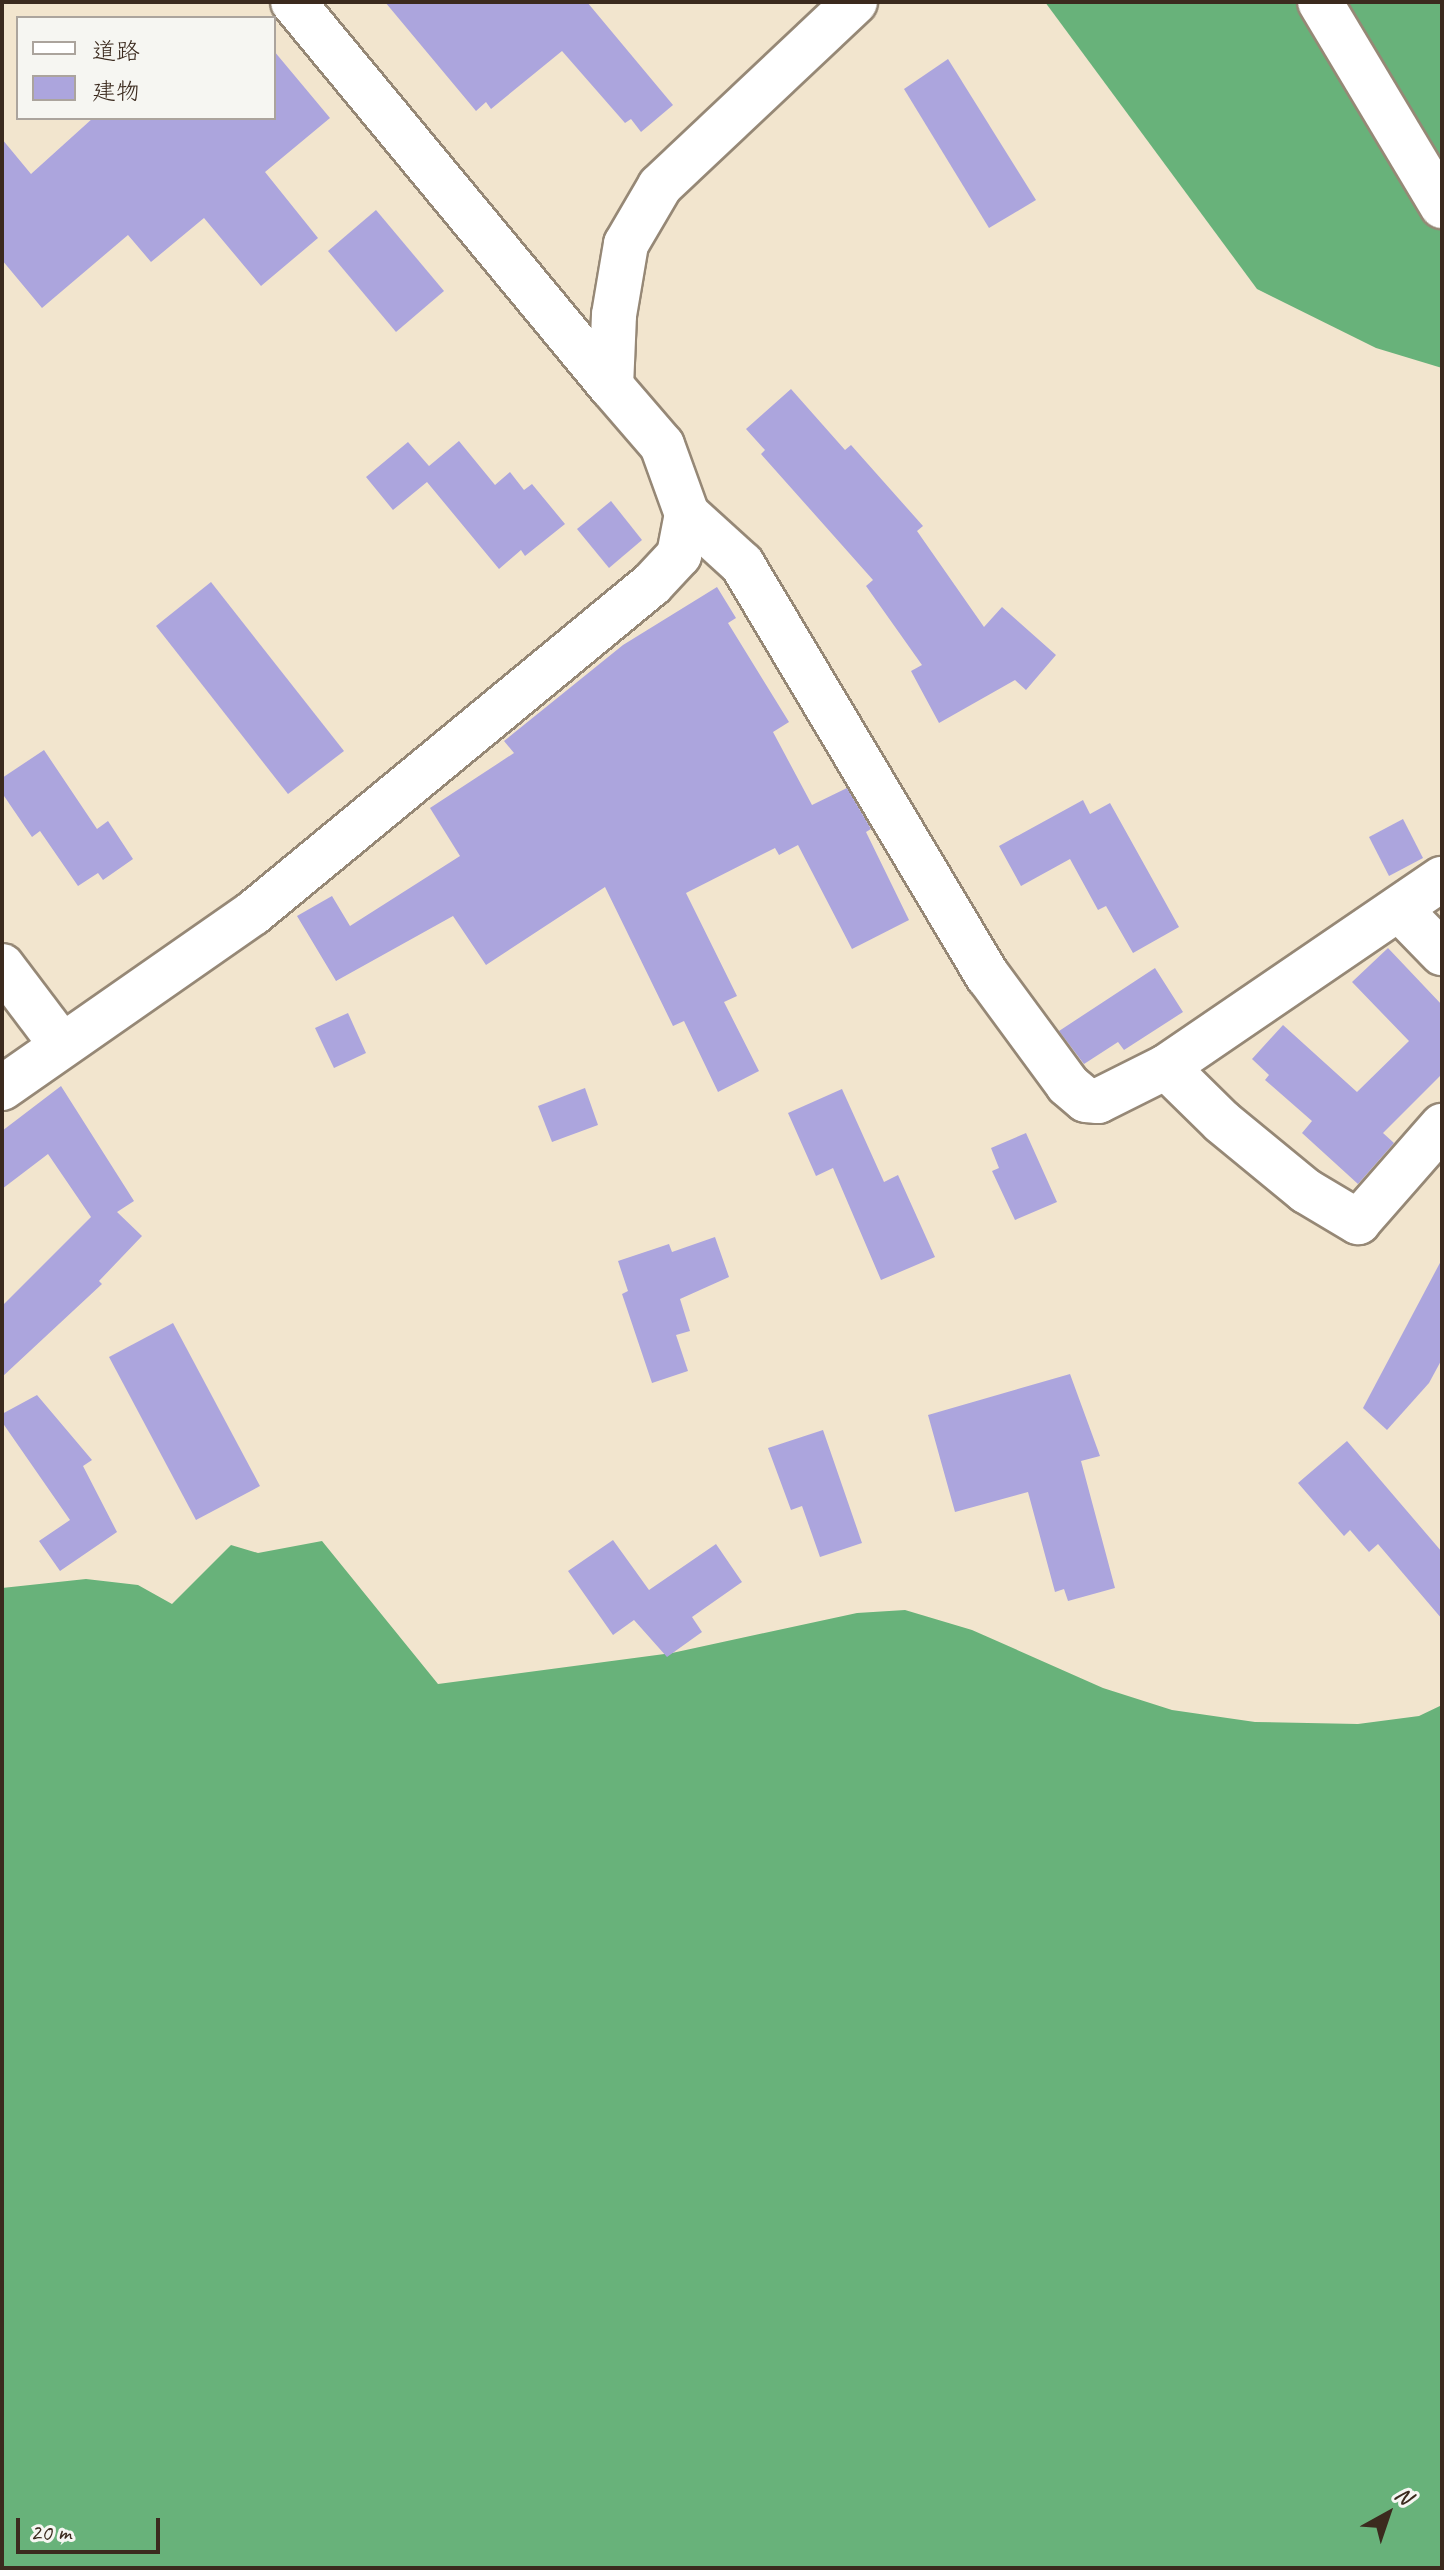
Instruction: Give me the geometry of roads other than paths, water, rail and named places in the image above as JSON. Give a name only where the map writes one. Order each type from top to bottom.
[{"type":"street","points":[[293,2],[662,445],[687,514],[742,564],[988,976],[1068,1085],[1086,1100],[1098,1101],[1166,1067],[1442,879]]},
{"type":"street","points":[[611,386],[614,315],[626,244],[660,186],[855,2]]},
{"type":"street","points":[[1320,2],[1442,206]]},
{"type":"street","points":[[2,1088],[253,913],[652,584],[679,555],[687,514]]},
{"type":"street","points":[[1399,909],[1442,953]]},
{"type":"street","points":[[2,966],[61,1044]]},
{"type":"street","points":[[1166,1067],[1282,1171],[1358,1222],[1442,1126]]}]
